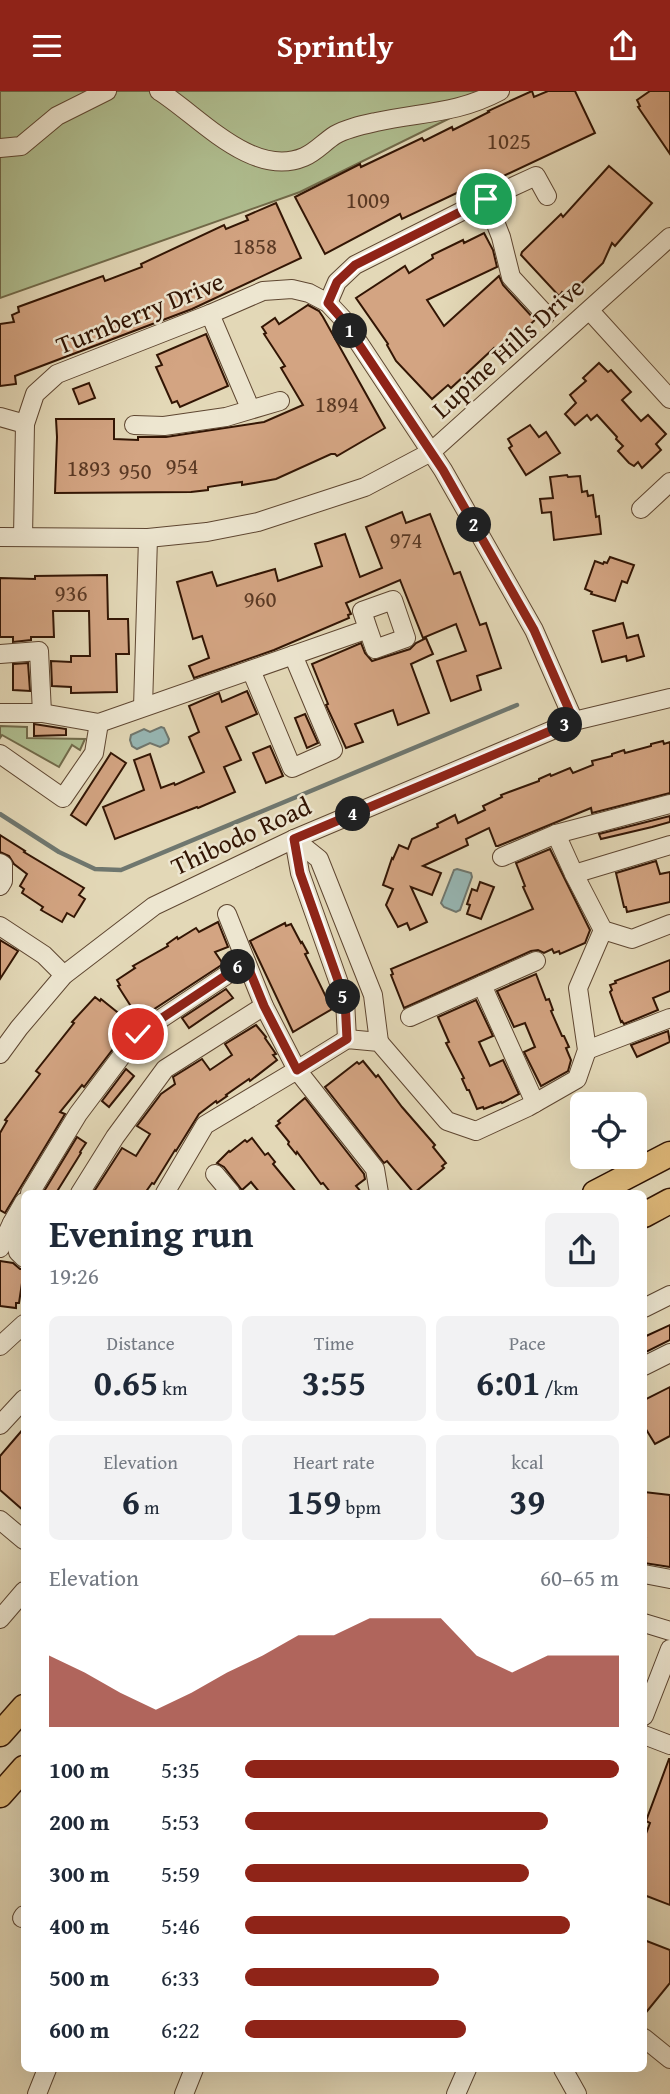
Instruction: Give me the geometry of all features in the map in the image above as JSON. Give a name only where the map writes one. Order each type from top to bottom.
[{"type":"highway","points":[[602,1190],[670,1154]]},
{"type":"highway","points":[[647,1213],[670,1201]]},
{"type":"highway","points":[[0,1734],[21,1710]]},
{"type":"highway","points":[[0,1795],[21,1771]]},
{"type":"street","points":[[0,148],[21,146],[57,116],[107,91]]},
{"type":"street","points":[[159,91],[236,147],[255,155],[282,161],[305,157],[336,135],[360,126],[457,109],[500,91]]},
{"type":"street","points":[[547,196],[536,176],[486,199],[355,265],[337,282],[328,303],[342,319],[431,451],[534,630],[574,721]]},
{"type":"street","points":[[486,199],[501,237],[511,277],[546,315]]},
{"type":"street","name":"Lupine Hills Drive","points":[[0,537],[148,538],[207,532],[258,522],[365,487],[431,451],[670,237]]},
{"type":"street","name":"Turnberry Drive","points":[[23,537],[25,424],[35,394],[57,374],[263,291],[292,289],[309,292],[328,303]]},
{"type":"street","points":[[590,311],[669,396]]},
{"type":"street","points":[[210,314],[250,408]]},
{"type":"street","points":[[134,425],[164,426],[226,417],[280,401]]},
{"type":"street","points":[[0,417],[25,424]]},
{"type":"street","points":[[641,509],[670,482]]},
{"type":"street","points":[[143,708],[148,538]]},
{"type":"street","points":[[0,713],[42,713],[99,723],[368,629]]},
{"type":"street","points":[[0,654],[39,651],[42,713]]},
{"type":"street","points":[[251,670],[292,768],[333,750],[292,655]]},
{"type":"street","name":"Thibodo Road","points":[[0,1054],[64,975],[154,906],[294,839],[574,721],[670,698]]},
{"type":"street","points":[[0,754],[63,797],[94,753],[99,723]]},
{"type":"street","points":[[502,857],[556,834],[670,804]]},
{"type":"street","points":[[556,834],[603,930],[632,939],[670,924]]},
{"type":"street","points":[[294,839],[300,873],[345,1000],[347,1039]]},
{"type":"street","points":[[294,839],[319,859],[373,995],[379,1042],[447,1121],[476,1131],[535,1104],[577,1079],[587,1050],[578,988],[603,930]]},
{"type":"street","points":[[574,874],[670,845]]},
{"type":"street","points":[[0,863],[3,865],[3,881],[0,885]]},
{"type":"street","points":[[227,914],[264,1006],[297,1070],[375,1170],[378,1190]]},
{"type":"street","points":[[0,926],[44,955],[64,975]]},
{"type":"street","points":[[410,1017],[536,961]]},
{"type":"street","points":[[32,1190],[78,1114],[138,1034],[246,962]]},
{"type":"street","points":[[482,985],[535,1104]]},
{"type":"street","points":[[82,1190],[115,1136],[165,1069],[264,1006]]},
{"type":"street","points":[[587,1050],[670,1018]]},
{"type":"street","points":[[167,1190],[205,1125],[347,1039],[379,1042]]},
{"type":"street","points":[[215,1174],[228,1190]]},
{"type":"street","points":[[0,1248],[21,1207]]},
{"type":"street","points":[[12,1223],[21,1255]]},
{"type":"street","points":[[647,1306],[670,1295]]},
{"type":"street","points":[[0,1346],[21,1327]]},
{"type":"street","points":[[647,1364],[670,1353]]},
{"type":"street","points":[[0,1425],[21,1402]]},
{"type":"street","points":[[0,1520],[21,1538]]},
{"type":"street","points":[[647,1575],[670,1579]]},
{"type":"street","points":[[3,1609],[21,1594]]},
{"type":"street","points":[[647,1624],[670,1631]]},
{"type":"street","points":[[647,1708],[670,1649]]},
{"type":"street","points":[[647,1736],[670,1745]]},
{"type":"street","points":[[647,2040],[668,2052]]},
{"type":"street","points":[[38,2094],[46,2072]]},
{"type":"street","points":[[184,2094],[193,2072]]},
{"type":"street","points":[[456,2094],[466,2072]]},
{"type":"street","points":[[565,2072],[577,2094]]},
{"type":"green space","points":[[0,91],[505,91],[300,192],[0,298]]},
{"type":"green space","points":[[0,726],[27,727],[27,738],[85,739],[80,750],[72,745],[59,767],[2,735],[0,738]]},
{"type":"water","points":[[161,727],[169,739],[168,743],[160,747],[150,743],[137,749],[132,746],[131,735],[144,729],[150,732]]},
{"type":"water","points":[[454,870],[471,873],[472,877],[460,910],[456,912],[441,903]]},
{"type":"building","points":[[532,91],[534,97],[548,91],[575,91],[595,133],[464,194],[463,190],[402,219],[400,214],[325,254],[295,197],[360,164],[361,167],[452,127],[453,130]]},
{"type":"building","points":[[650,91],[670,91],[670,154],[638,107],[640,106],[637,100]]},
{"type":"building","points":[[609,166],[652,203],[615,246],[612,243],[603,263],[567,297],[562,292],[559,296],[521,255],[522,252],[561,214],[563,217]]},
{"type":"building","points":[[276,203],[301,258],[192,309],[15,376],[16,384],[0,386],[0,324],[14,322],[12,315],[19,312],[18,307],[103,276],[105,281],[142,267],[141,264],[224,225],[226,229],[248,220],[246,216]]},
{"type":"building","points":[[484,233],[493,250],[497,267],[427,300],[444,326],[499,276],[503,285],[535,320],[499,353],[494,348],[451,388],[448,385],[432,399],[396,361],[388,344],[356,298],[405,266],[409,273],[433,258],[432,255]]},
{"type":"building","points":[[308,305],[319,311],[323,317],[385,428],[337,456],[331,454],[276,479],[242,485],[242,482],[234,483],[191,492],[55,493],[56,419],[114,419],[114,439],[138,440],[138,437],[166,437],[264,422],[303,405],[281,368],[285,366],[262,327],[275,318],[279,324]]},
{"type":"building","points":[[206,334],[228,386],[180,407],[177,401],[172,403],[156,367],[162,365],[157,355]]},
{"type":"building","points":[[599,363],[608,372],[611,370],[631,392],[622,400],[641,421],[648,415],[666,434],[656,444],[661,450],[642,468],[638,462],[634,466],[629,463],[618,451],[623,446],[597,415],[591,420],[587,415],[575,425],[565,414],[576,403],[570,395],[586,381],[583,378]]},
{"type":"building","points":[[89,383],[95,398],[79,404],[73,389]]},
{"type":"building","points":[[530,425],[539,437],[546,432],[560,453],[526,475],[509,448],[512,446],[508,439]]},
{"type":"building","points":[[580,476],[582,492],[587,491],[588,496],[593,495],[601,534],[554,540],[551,512],[542,513],[540,499],[553,498],[550,477]]},
{"type":"building","points":[[402,512],[406,523],[430,514],[454,574],[460,572],[480,625],[486,623],[501,668],[477,676],[481,690],[451,701],[437,661],[466,651],[456,624],[423,638],[400,580],[346,603],[351,614],[348,615],[349,618],[274,650],[194,678],[189,666],[209,658],[202,636],[193,639],[177,582],[212,572],[217,586],[275,569],[278,581],[322,566],[315,544],[345,534],[360,577],[382,568],[366,527]]},
{"type":"building","points":[[610,557],[634,565],[627,583],[622,581],[615,601],[591,594],[592,592],[585,589],[595,561],[607,563]]},
{"type":"building","points":[[107,575],[108,619],[128,619],[129,654],[116,654],[117,692],[71,693],[71,687],[52,686],[51,661],[71,662],[71,656],[90,656],[89,611],[53,611],[54,637],[31,637],[31,640],[13,642],[13,637],[0,637],[0,578]]},
{"type":"building","points":[[623,623],[627,638],[638,635],[644,656],[627,661],[626,656],[602,662],[593,631]]},
{"type":"building","points":[[426,638],[433,654],[411,664],[429,713],[398,725],[393,710],[355,724],[363,742],[346,748],[326,705],[328,704],[312,664],[361,643],[372,661],[410,649]]},
{"type":"building","points":[[28,663],[30,691],[13,690],[13,664]]},
{"type":"building","points":[[247,691],[257,714],[226,727],[241,760],[224,767],[235,792],[115,839],[103,807],[144,790],[134,760],[150,754],[161,788],[204,772],[189,737],[199,732],[189,706],[219,693],[222,702]]},
{"type":"building","points":[[305,714],[318,743],[307,748],[295,718]]},
{"type":"building","points":[[34,724],[66,729],[66,735],[34,736]]},
{"type":"building","points":[[663,741],[664,744],[670,742],[670,793],[592,813],[591,808],[498,846],[489,828],[466,839],[468,845],[423,866],[441,873],[432,895],[411,887],[427,922],[410,930],[407,923],[398,927],[386,905],[393,889],[383,885],[399,845],[408,849],[412,839],[438,827],[437,824],[455,815],[458,823],[485,810],[483,806],[502,797],[501,795],[539,781],[550,774],[551,776],[570,768],[573,773],[593,765],[592,761]]},
{"type":"building","points":[[270,746],[283,776],[266,783],[253,753]]},
{"type":"building","points":[[111,753],[126,763],[86,825],[71,815]]},
{"type":"building","points":[[670,816],[670,822],[652,827],[601,839],[599,834]]},
{"type":"building","points":[[0,835],[84,888],[79,895],[85,899],[74,917],[67,913],[62,922],[41,910],[43,907],[22,893],[24,889],[20,886],[27,874],[14,864],[9,856],[0,852]]},
{"type":"building","points":[[550,849],[590,930],[585,943],[560,954],[559,951],[554,953],[552,949],[544,953],[531,951],[404,1008],[391,969],[533,909],[516,863]]},
{"type":"building","points":[[656,861],[660,874],[670,872],[670,902],[627,912],[616,873]]},
{"type":"building","points":[[480,882],[494,887],[481,919],[467,914],[472,889],[477,891]]},
{"type":"building","points":[[218,922],[228,947],[215,952],[223,964],[139,1019],[117,980],[177,937],[178,939],[196,928],[199,932]]},
{"type":"building","points":[[285,923],[286,926],[291,924],[302,942],[308,953],[305,954],[332,1009],[293,1032],[250,941]]},
{"type":"building","points":[[0,940],[18,951],[0,979]]},
{"type":"building","points":[[670,960],[670,991],[653,998],[658,1010],[624,1024],[621,1022],[610,985]]},
{"type":"building","points":[[536,974],[569,1047],[566,1048],[571,1060],[568,1071],[541,1086],[524,1052],[535,1047],[525,1023],[514,1027],[497,991]]},
{"type":"building","points":[[226,989],[233,998],[189,1028],[182,1018]]},
{"type":"building","points":[[95,997],[132,1024],[84,1087],[82,1085],[60,1112],[65,1114],[5,1213],[0,1210],[0,1133],[7,1121],[5,1120],[40,1074],[36,1071],[74,1023],[72,1022]]},
{"type":"building","points":[[476,1000],[493,1036],[479,1042],[490,1066],[503,1060],[519,1094],[484,1109],[477,1109],[467,1090],[462,1079],[464,1078],[446,1043],[449,1042],[438,1017]]},
{"type":"building","points":[[256,1025],[266,1037],[277,1060],[199,1114],[154,1184],[147,1190],[95,1190],[122,1148],[136,1156],[150,1134],[137,1126],[161,1094],[175,1084],[173,1077],[202,1059],[210,1070],[232,1055],[225,1044]]},
{"type":"building","points":[[668,1031],[670,1042],[637,1057],[631,1045]]},
{"type":"building","points":[[363,1061],[376,1077],[378,1075],[435,1145],[433,1147],[446,1163],[442,1166],[444,1168],[418,1190],[411,1190],[387,1161],[384,1163],[325,1087],[357,1062],[359,1064]]},
{"type":"building","points":[[126,1069],[134,1076],[109,1107],[102,1101]]},
{"type":"building","points":[[305,1098],[364,1174],[365,1179],[356,1186],[359,1190],[329,1190],[321,1184],[288,1144],[276,1126],[280,1123],[278,1121]]},
{"type":"building","points":[[77,1137],[86,1143],[58,1190],[45,1190]]},
{"type":"building","points":[[252,1138],[265,1155],[268,1153],[275,1162],[273,1164],[295,1190],[258,1190],[251,1182],[242,1190],[224,1167],[217,1163],[229,1151],[245,1140],[247,1142]]},
{"type":"building","points":[[0,1261],[13,1263],[21,1269],[21,1290],[16,1308],[0,1306]]},
{"type":"building","points":[[670,1325],[670,1340],[647,1352],[647,1336]]},
{"type":"building","points":[[670,1387],[670,1436],[655,1444],[647,1431],[647,1398]]},
{"type":"building","points":[[21,1432],[21,1508],[0,1490],[0,1456]]},
{"type":"building","points":[[647,1492],[670,1495],[670,1567],[647,1563]]},
{"type":"building","points":[[670,1759],[670,1905],[647,1896],[647,1831],[650,1823],[647,1818]]},
{"type":"building","points":[[647,1941],[670,1950],[670,1983],[647,2011]]},
{"type":"waterway","points":[[0,814],[59,852],[95,869],[121,870],[517,705]]},
{"type":"route","points":[[138,1034],[246,962],[264,1006],[297,1070],[347,1039],[345,1000],[300,873],[294,839],[574,721],[534,630],[443,470],[342,319],[328,303],[337,282],[355,265],[486,199]]}]
